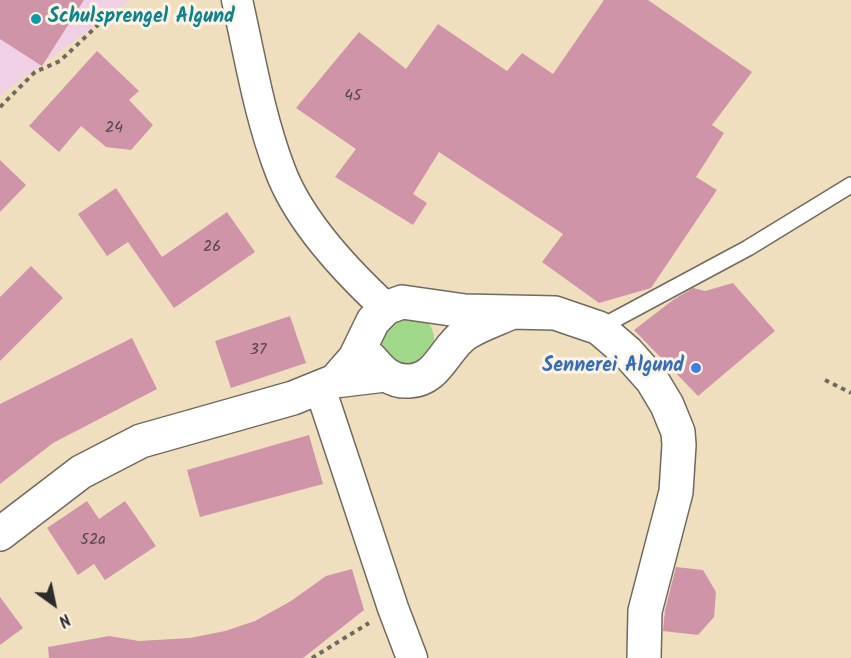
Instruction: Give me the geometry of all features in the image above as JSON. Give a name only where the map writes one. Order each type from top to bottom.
[{"type":"main road","points":[[328,385],[355,358],[373,321],[386,308],[402,302],[509,313],[555,313],[598,328],[627,351],[652,380],[667,405],[678,432],[676,492],[645,611],[644,658]]},
{"type":"main road","points":[[421,304],[438,316],[447,338],[444,359]]},
{"type":"main road","points":[[367,336],[370,359],[384,375],[400,381],[417,381],[432,373],[464,335],[509,313]]},
{"type":"main road","points":[[0,534],[81,472],[141,441],[238,415],[328,385],[384,375]]},
{"type":"street","points":[[237,0],[265,122],[281,172],[309,221],[355,280],[386,308]]},
{"type":"street","points":[[328,385],[393,608],[412,658]]},
{"type":"lane","points":[[598,328],[748,248],[851,185]]},
{"type":"path","points":[[0,107],[35,72],[60,61],[98,24]]},
{"type":"path","points":[[825,380],[851,393]]},
{"type":"path","points":[[312,658],[393,608]]},
{"type":"shaded area","points":[[0,0],[130,0],[0,95]]},
{"type":"green space","points":[[394,317],[419,317],[429,323],[433,334],[432,356],[402,371],[379,347],[379,338]]},
{"type":"building","name":"Schulsprengel Algund","points":[[0,0],[84,0],[42,66],[0,39]]},
{"type":"building","points":[[604,0],[648,0],[752,72],[712,125],[724,133],[696,177],[717,190],[651,288],[599,303],[542,262],[563,234],[439,152],[413,194],[427,203],[413,225],[335,177],[356,149],[296,108],[359,32],[406,69],[438,24],[507,71],[522,53],[553,74]]},
{"type":"building","points":[[97,51],[139,91],[129,100],[153,125],[131,150],[106,147],[81,126],[59,152],[29,126]]},
{"type":"building","points":[[0,160],[26,185],[0,212]]},
{"type":"building","points":[[116,188],[162,257],[227,212],[255,252],[174,308],[128,242],[107,256],[78,214]]},
{"type":"building","points":[[31,266],[63,298],[0,361],[0,297]]},
{"type":"building","points":[[733,283],[775,331],[698,396],[634,330],[673,300],[693,288],[705,291]]},
{"type":"building","points":[[290,316],[306,363],[231,388],[215,341]]},
{"type":"building","points":[[132,338],[157,389],[53,443],[0,484],[0,404]]},
{"type":"building","points":[[309,435],[323,484],[200,517],[187,470]]},
{"type":"building","points":[[87,501],[99,519],[125,501],[156,546],[105,580],[94,564],[78,575],[47,528]]},
{"type":"building","points":[[676,567],[703,570],[716,592],[714,617],[698,635],[663,631],[665,610]]},
{"type":"building","points":[[352,569],[364,610],[303,658],[49,658],[48,647],[109,636],[139,641],[190,638],[225,631],[255,621],[291,601],[326,576]]},
{"type":"building","points":[[0,597],[23,628],[0,645]]},
{"type":"place","name":"Schulsprengel Algund","points":[[36,19]]},
{"type":"place","name":"Sennerei Algund","points":[[696,368]]}]
